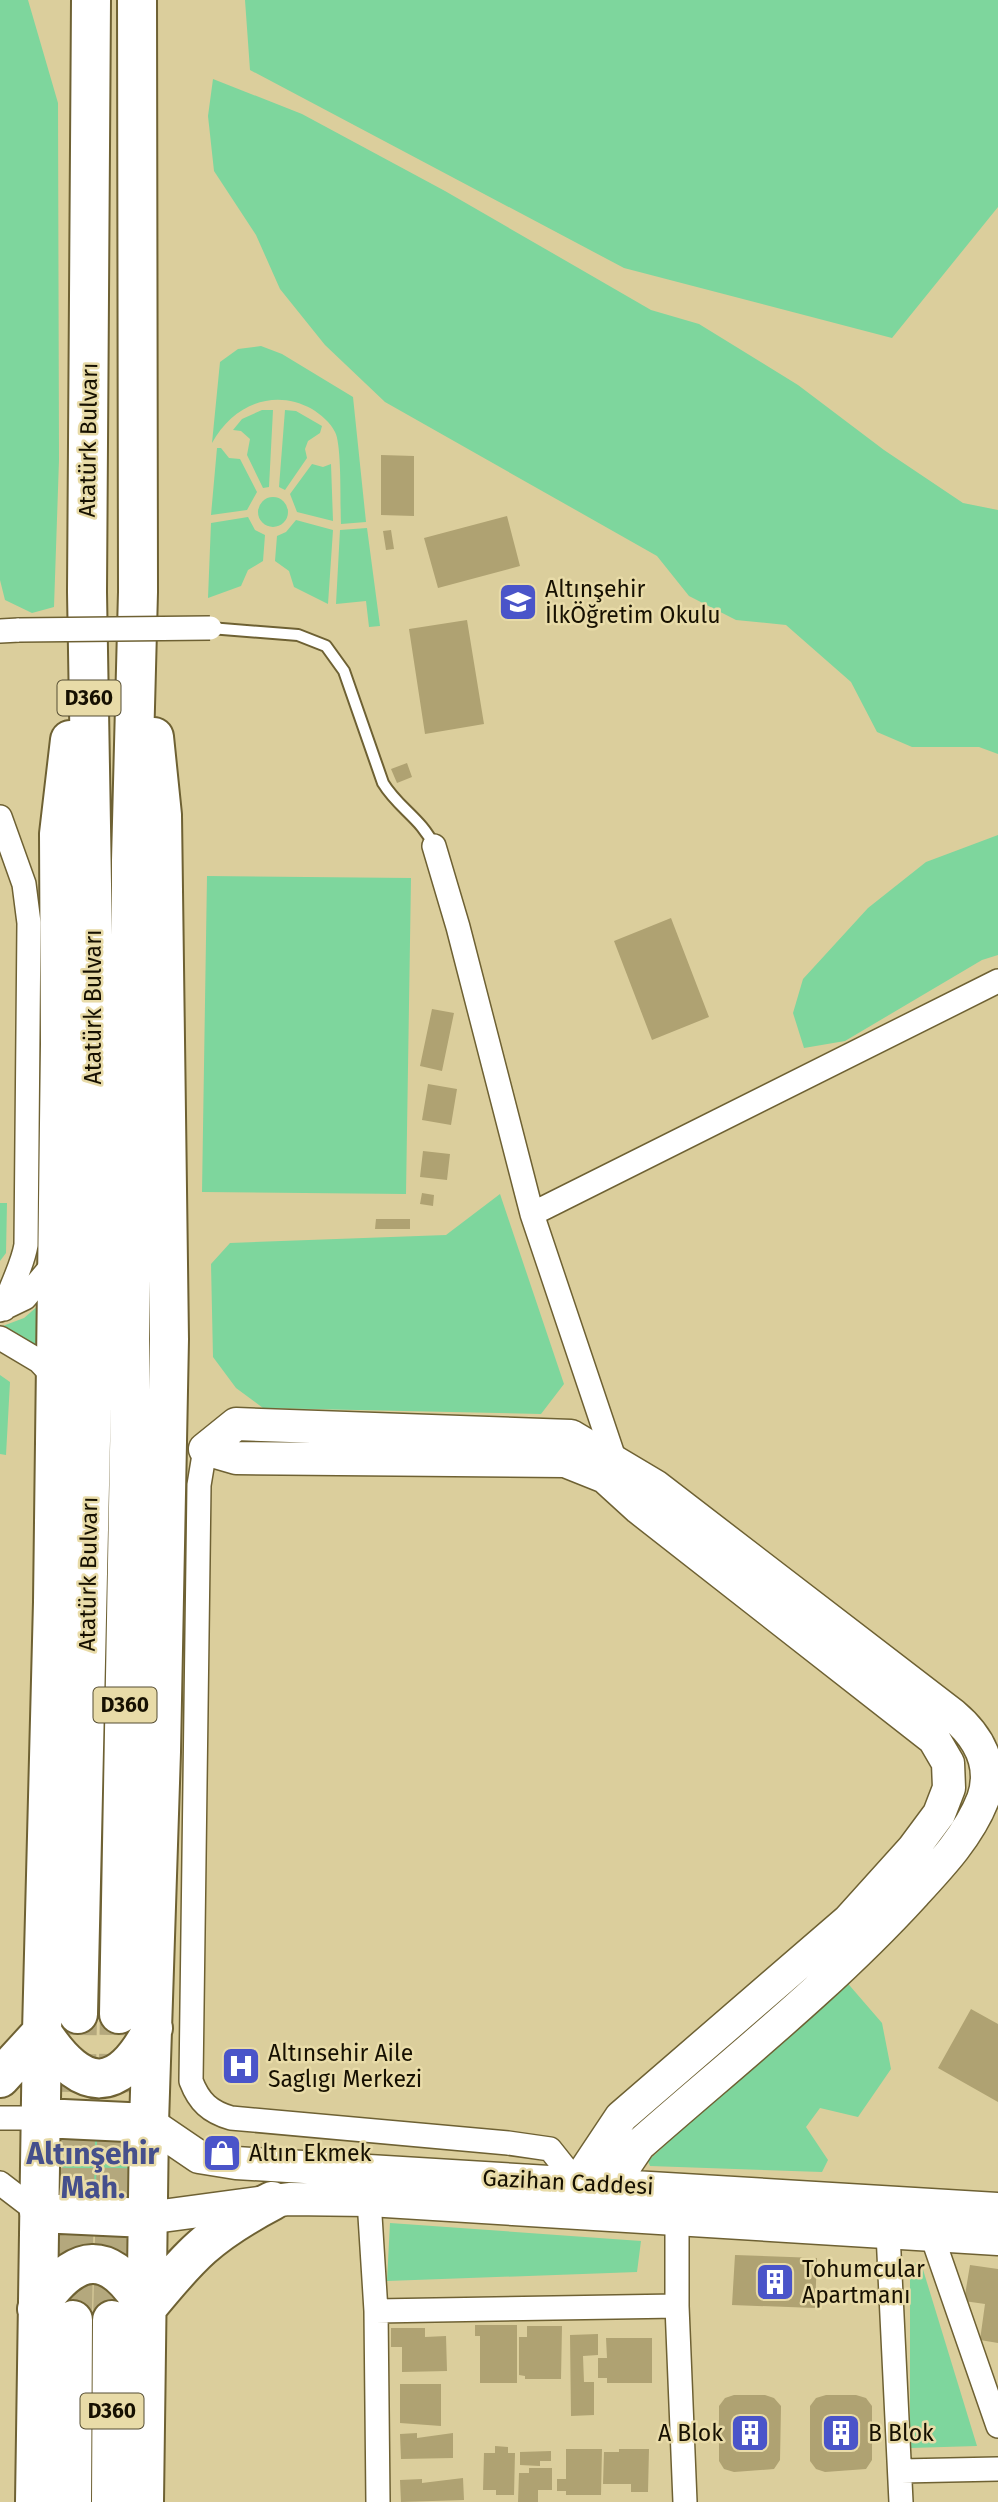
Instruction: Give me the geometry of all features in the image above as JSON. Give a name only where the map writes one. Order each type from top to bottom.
[{"type":"highway","name":"Atatürk Bulvarı","points":[[78,2014],[92,1396],[94,1001],[87,592],[91,0]]},
{"type":"highway","points":[[42,2032],[69,2068],[97,2078],[112,2075],[130,2066],[136,2021],[169,1339],[162,815],[138,592],[137,0]]},
{"type":"highway","points":[[55,2315],[39,2213],[53,1616],[59,834],[87,592]]},
{"type":"highway","points":[[129,2314],[147,2218],[149,2123],[136,2021]]},
{"type":"highway","points":[[0,2078],[42,2032]]},
{"type":"highway","points":[[41,2118],[149,2123]]},
{"type":"highway","points":[[129,2314],[202,2244],[232,2222],[272,2201]]},
{"type":"highway","points":[[39,2213],[147,2218]]},
{"type":"highway","points":[[35,2502],[55,2315],[64,2274],[93,2265],[113,2270],[126,2278],[144,2502]]},
{"type":"highway","name":"D360","points":[[111,2502],[129,2314]]},
{"type":"highway","name":"D360","points":[[55,2315],[72,2502]]},
{"type":"street","points":[[10,630],[211,628]]},
{"type":"street","points":[[0,817],[24,884],[29,923],[26,1245],[22,1268],[10,1285],[2,1310]]},
{"type":"street","points":[[434,846],[458,927],[532,1214],[610,1469],[639,1508],[934,1740],[948,1763],[949,1788],[939,1814],[913,1849],[849,1920],[621,2117],[577,2183],[550,2149],[231,2118],[205,2106],[196,2094],[191,2081],[192,1897],[200,1485],[205,1449],[236,1458],[565,1461],[610,1469],[655,1486],[968,1727],[994,1764],[984,1797],[968,1829],[939,1867],[873,1940],[639,2145],[612,2185]]},
{"type":"street","points":[[532,1214],[996,988]]},
{"type":"street","points":[[2,1310],[25,1298],[57,1260]]},
{"type":"street","points":[[0,1338],[39,1361],[56,1379]]},
{"type":"street","points":[[0,2119],[41,2118]]},
{"type":"street","name":"Gazihan Caddesi","points":[[149,2123],[199,2157],[215,2160],[998,2209]]},
{"type":"street","points":[[0,2183],[23,2197],[39,2213]]},
{"type":"street","points":[[369,2200],[376,2311],[377,2502]]},
{"type":"street","name":"Gazihan Caddesi","points":[[147,2218],[272,2201],[369,2200],[998,2239]]},
{"type":"street","points":[[677,2221],[677,2306],[685,2502]]},
{"type":"street","points":[[888,2233],[901,2502]]},
{"type":"street","points":[[932,2236],[998,2426]]},
{"type":"street","points":[[376,2311],[677,2306]]},
{"type":"street","points":[[901,2471],[998,2469]]},
{"type":"lane","points":[[211,628],[308,637],[333,653],[344,671],[383,783],[391,796],[426,829],[434,846]]},
{"type":"green space","points":[[0,0],[28,0],[58,103],[59,460],[54,607],[32,613],[5,600],[0,580]]},
{"type":"green space","points":[[245,0],[998,0],[998,207],[892,338],[624,268],[250,70]]},
{"type":"green space","points":[[213,79],[302,114],[445,191],[651,310],[699,324],[798,385],[884,450],[963,503],[998,510],[998,754],[979,747],[912,747],[877,732],[851,682],[786,625],[736,620],[689,596],[657,556],[385,402],[325,345],[280,289],[256,235],[214,171],[208,116]]},
{"type":"green space","points":[[261,346],[282,354],[353,397],[366,522],[341,524],[337,439],[331,425],[312,409],[283,400],[268,400],[255,404],[231,419],[212,443],[220,362],[238,349]]},
{"type":"green space","points":[[262,410],[273,410],[269,487],[263,488],[247,455],[250,439],[241,431],[233,430],[242,419]]},
{"type":"green space","points":[[285,410],[296,411],[322,426],[320,433],[308,441],[305,449],[307,458],[285,490],[279,487]]},
{"type":"green space","points":[[217,448],[221,448],[229,458],[240,459],[257,492],[247,510],[211,515]]},
{"type":"green space","points":[[312,464],[323,467],[331,464],[333,521],[297,512],[290,494]]},
{"type":"green space","points":[[273,497],[284,501],[288,512],[284,523],[273,527],[262,523],[258,512],[262,501]]},
{"type":"green space","points":[[248,517],[255,530],[265,535],[263,561],[248,570],[241,586],[208,598],[211,523]]},
{"type":"green space","points":[[296,520],[333,530],[328,604],[294,587],[289,571],[275,561],[277,536],[286,532]]},
{"type":"green space","points":[[367,528],[380,626],[369,627],[366,601],[336,604],[340,530]]},
{"type":"green space","points":[[998,835],[998,955],[982,960],[845,1041],[804,1048],[793,1013],[803,979],[868,908],[926,862]]},
{"type":"green space","points":[[207,876],[411,878],[406,1194],[202,1192]]},
{"type":"green space","points":[[500,1194],[564,1384],[541,1414],[263,1408],[236,1388],[213,1357],[211,1264],[230,1243],[446,1235]]},
{"type":"green space","points":[[0,1203],[7,1203],[6,1253],[0,1261]]},
{"type":"green space","points":[[46,1299],[45,1354],[22,1336],[0,1327],[24,1318]]},
{"type":"green space","points":[[0,1375],[10,1382],[6,1455],[0,1454]]},
{"type":"green space","points":[[844,1979],[882,2023],[891,2069],[858,2117],[820,2108],[806,2127],[828,2160],[822,2172],[650,2166],[648,2161]]},
{"type":"green space","points":[[97,2139],[118,2146],[130,2161],[133,2181],[124,2201],[66,2195],[62,2176],[66,2159],[78,2146]]},
{"type":"green space","points":[[390,2223],[641,2241],[637,2272],[387,2281]]},
{"type":"green space","points":[[921,2263],[977,2446],[910,2448],[910,2264]]},
{"type":"building","points":[[381,455],[414,456],[414,516],[381,515]]},
{"type":"building","points":[[507,516],[520,566],[438,588],[424,538]]},
{"type":"building","points":[[391,530],[394,549],[386,550],[383,531]]},
{"type":"building","points":[[467,620],[484,724],[425,734],[409,629]]},
{"type":"building","points":[[407,763],[412,777],[397,783],[391,769]]},
{"type":"building","points":[[671,918],[709,1017],[652,1040],[614,941]]},
{"type":"building","points":[[432,1009],[454,1013],[442,1071],[420,1066]]},
{"type":"building","points":[[428,1084],[457,1089],[451,1125],[422,1120]]},
{"type":"building","points":[[423,1151],[450,1154],[447,1180],[420,1177]]},
{"type":"building","points":[[422,1193],[434,1195],[433,1206],[420,1204]]},
{"type":"building","points":[[376,1219],[410,1219],[410,1229],[375,1229]]},
{"type":"building","points":[[971,2009],[998,2024],[998,2102],[938,2068]]},
{"type":"building","name":"Tohumcular Apartmanı","points":[[735,2255],[817,2258],[815,2308],[732,2305]]},
{"type":"building","points":[[970,2265],[998,2269],[998,2343],[980,2340],[985,2304],[964,2301]]},
{"type":"building","points":[[475,2325],[517,2325],[517,2383],[480,2383],[480,2336],[475,2336]]},
{"type":"building","points":[[527,2326],[562,2326],[561,2379],[525,2379],[525,2376],[519,2375],[519,2337],[527,2337]]},
{"type":"building","points":[[391,2328],[425,2328],[425,2337],[446,2336],[447,2371],[402,2372],[402,2347],[391,2347]]},
{"type":"building","points":[[598,2334],[598,2355],[583,2356],[584,2382],[594,2382],[594,2415],[571,2416],[570,2335]]},
{"type":"building","points":[[606,2338],[652,2338],[652,2383],[607,2383],[607,2378],[598,2378],[598,2358],[607,2358]]},
{"type":"building","points":[[400,2384],[441,2384],[441,2426],[400,2423]]},
{"type":"building","name":"A Blok","points":[[734,2395],[765,2395],[774,2398],[781,2406],[780,2460],[774,2469],[734,2472],[724,2469],[719,2461],[719,2406],[725,2398]]},
{"type":"building","name":"B Blok","points":[[826,2395],[856,2395],[866,2398],[872,2406],[872,2460],[866,2469],[825,2472],[816,2469],[810,2461],[810,2406],[816,2398]]},
{"type":"building","points":[[417,2433],[417,2438],[453,2433],[453,2458],[401,2459],[400,2434]]},
{"type":"building","points":[[495,2446],[508,2447],[508,2453],[515,2453],[514,2495],[496,2495],[496,2490],[483,2490],[484,2453],[495,2453]]},
{"type":"building","points":[[566,2449],[602,2449],[601,2495],[566,2495],[566,2491],[557,2491],[557,2479],[566,2479]]},
{"type":"building","points":[[619,2449],[649,2449],[648,2492],[631,2492],[631,2484],[603,2484],[604,2452],[619,2452]]},
{"type":"building","points":[[551,2451],[551,2461],[540,2461],[540,2466],[520,2465],[520,2452]]},
{"type":"building","points":[[529,2468],[552,2468],[552,2490],[538,2490],[538,2502],[518,2502],[519,2473],[529,2473]]},
{"type":"building","points":[[463,2478],[464,2500],[401,2502],[400,2480],[422,2479],[422,2483]]},
{"type":"tunnel","points":[[73,2320],[78,2014]]},
{"type":"tunnel","points":[[112,2320],[119,2014]]},
{"type":"place","name":"Altınşehir İlkÖğretim Okulu","points":[[518,602]]},
{"type":"place","name":"Altınsehir Aile Saglıgı Merkezi","points":[[241,2066]]},
{"type":"place","name":"Altın Ekmek","points":[[222,2153]]},
{"type":"place","name":"Tohumcular Apartmanı","points":[[775,2282]]},
{"type":"place","name":"A Blok","points":[[750,2433]]},
{"type":"place","name":"B Blok","points":[[841,2433]]},
{"type":"district","name":"Altınşehir Mah.","points":[[93,2171]]}]
